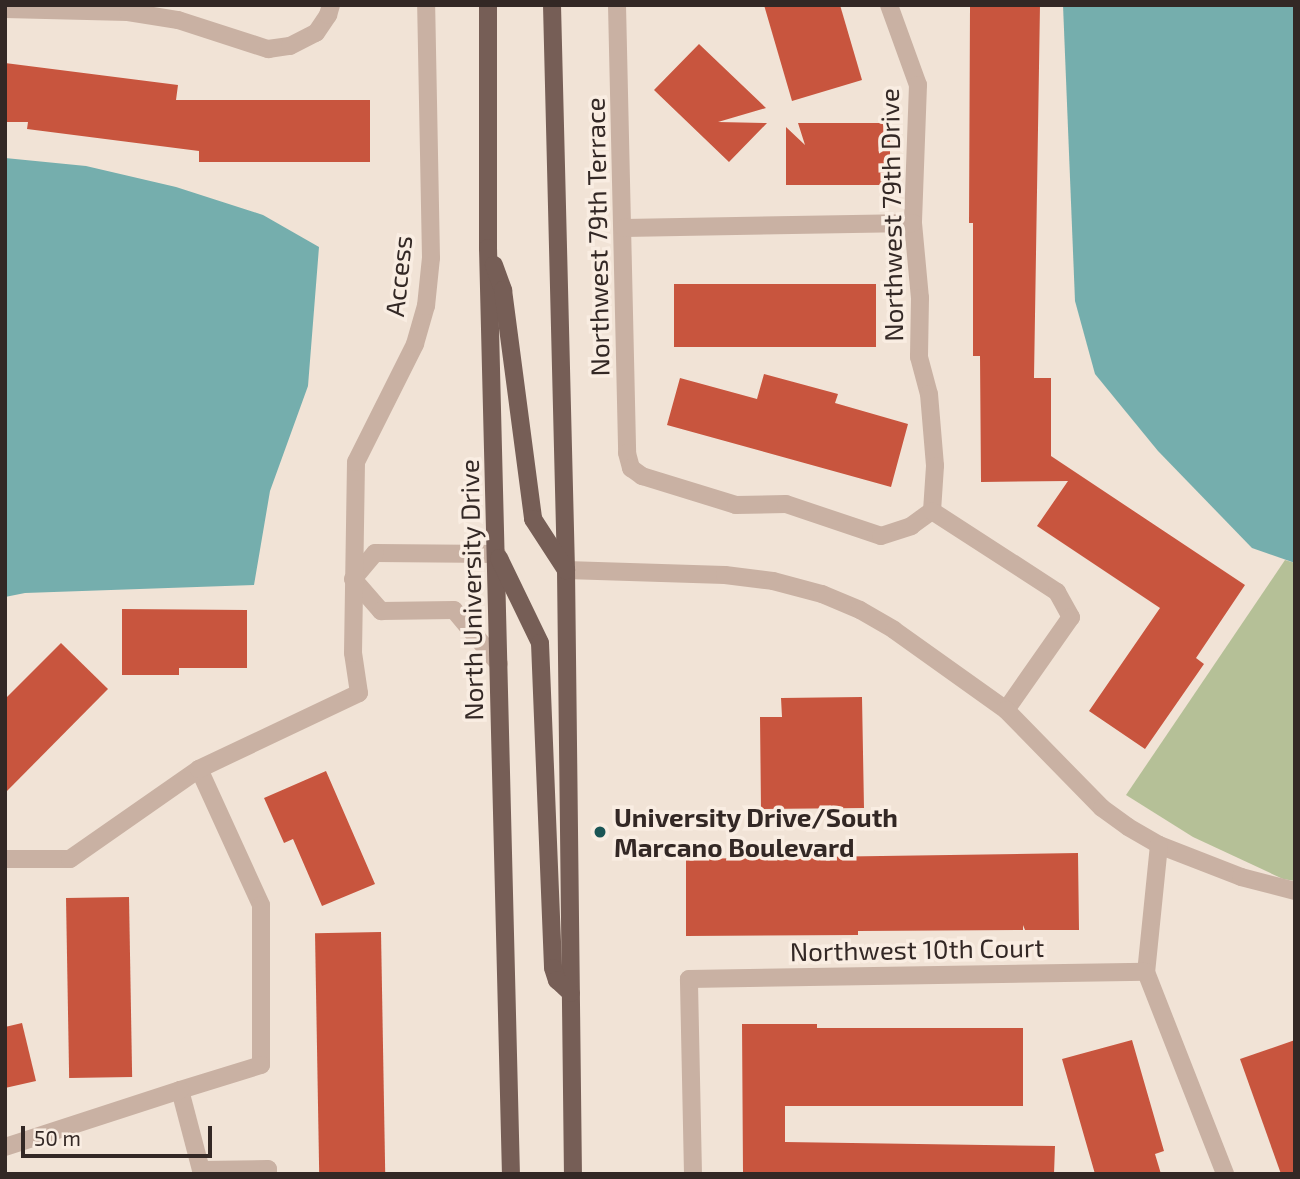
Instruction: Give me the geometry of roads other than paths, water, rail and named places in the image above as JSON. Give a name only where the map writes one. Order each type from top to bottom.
[{"type":"main road","name":"North University Drive","points":[[488,5],[488,248],[511,1174]]},
{"type":"main road","points":[[552,5],[566,570],[573,1174]]},
{"type":"main road","points":[[488,248],[503,290],[533,519],[566,570]]},
{"type":"main road","points":[[497,554],[540,643],[553,968],[557,980],[571,993]]},
{"type":"street","points":[[5,9],[128,12],[178,20],[268,49],[290,46],[316,33],[331,5]]},
{"type":"street","name":"Access","points":[[199,769],[359,693],[353,653],[356,462],[415,344],[426,306],[430,258],[426,5]]},
{"type":"street","name":"Northwest 79th Terrace","points":[[617,5],[627,453],[631,468],[642,476],[736,505],[786,504],[881,536],[911,526],[932,511]]},
{"type":"street","name":"Northwest 79th Drive","points":[[889,5],[918,85],[913,223],[920,298],[919,357],[929,394],[935,466],[932,511]]},
{"type":"street","points":[[624,228],[913,223]]},
{"type":"street","points":[[932,511],[1057,592],[1071,617],[1006,710]]},
{"type":"street","points":[[497,554],[375,553],[353,579],[381,611],[454,610],[499,664]]},
{"type":"street","points":[[566,570],[725,575],[773,582],[822,594],[860,610],[894,630],[1006,710],[1102,808],[1159,845],[1241,877],[1295,891]]},
{"type":"street","points":[[5,859],[70,859],[199,769],[261,905],[261,1065],[5,1147]]},
{"type":"street","points":[[1159,845],[1146,972],[1224,1174]]},
{"type":"street","name":"Northwest 10th Court","points":[[693,1174],[689,979],[1146,972]]},
{"type":"street","points":[[180,1090],[201,1170],[268,1169],[268,1174]]},
{"type":"water","points":[[1063,5],[1295,5],[1295,563],[1252,548],[1158,451],[1095,374],[1075,301]]},
{"type":"water","points":[[5,158],[86,166],[176,187],[263,215],[319,247],[308,386],[270,491],[254,585],[25,593],[5,597]]},
{"type":"place","name":"University Drive/South Marcano Boulevard","points":[[600,832]]}]
